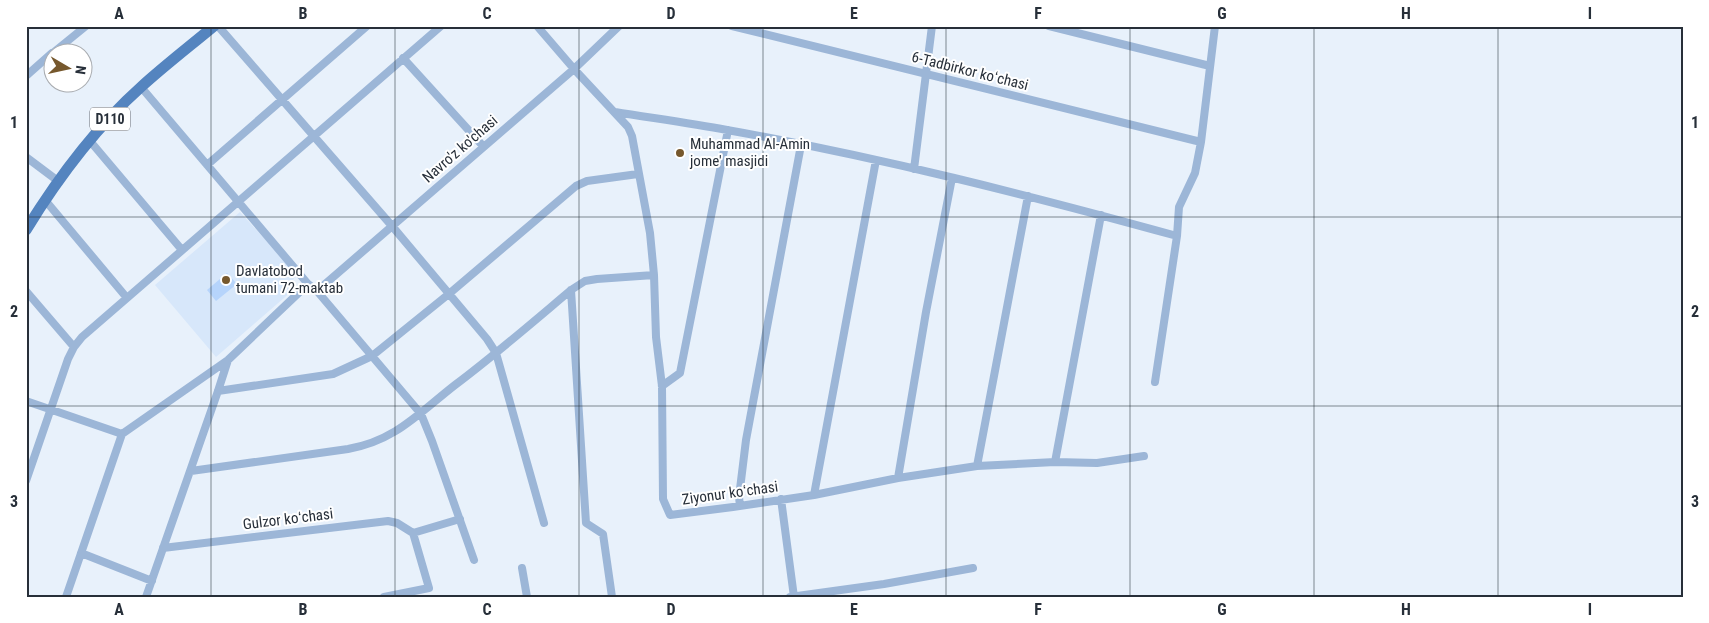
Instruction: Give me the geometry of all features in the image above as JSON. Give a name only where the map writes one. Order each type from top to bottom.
[{"type":"main road","name":"D110","points":[[26,230],[58,181],[90,140],[140,87],[216,26]]},
{"type":"street","points":[[66,42],[86,26]]},
{"type":"street","points":[[216,26],[315,136],[487,338],[496,353],[544,522]]},
{"type":"street","points":[[207,165],[367,26]]},
{"type":"street","points":[[26,481],[74,347],[82,337],[440,26]]},
{"type":"street","name":"Ziyonur koʻchasi","points":[[537,26],[628,127],[632,136],[650,233],[654,275],[656,337],[662,386],[663,499],[670,515],[814,495],[898,478],[977,466],[1055,462],[1097,463],[1144,456]]},
{"type":"street","name":"Navro'z ko'chasi","points":[[318,290],[574,68],[619,26]]},
{"type":"street","name":"6-Tadbirkor koʻchasi","points":[[732,26],[1201,142]]},
{"type":"street","points":[[914,169],[932,26]]},
{"type":"street","points":[[1048,26],[1210,66]]},
{"type":"street","points":[[1155,382],[1177,236],[1179,207],[1195,173],[1201,142],[1215,26]]},
{"type":"street","points":[[403,58],[483,146]]},
{"type":"street","points":[[26,76],[42,62]]},
{"type":"street","points":[[140,87],[308,284],[318,290],[420,414],[474,560]]},
{"type":"street","points":[[615,112],[728,130],[876,160],[1028,196],[1177,236]]},
{"type":"street","points":[[662,386],[680,373],[728,130]]},
{"type":"street","points":[[90,140],[182,250]]},
{"type":"street","points":[[740,506],[739,497],[746,440],[801,145]]},
{"type":"street","points":[[26,157],[58,181]]},
{"type":"street","points":[[814,495],[876,160]]},
{"type":"street","points":[[218,391],[333,374],[372,356],[450,293],[576,186],[587,181],[638,174]]},
{"type":"street","points":[[898,478],[926,312],[952,178]]},
{"type":"street","points":[[977,466],[1028,196]]},
{"type":"street","points":[[45,200],[127,298]]},
{"type":"street","points":[[1055,462],[1101,215]]},
{"type":"street","points":[[191,471],[365,446],[383,439],[399,430],[420,414],[571,290],[585,281],[654,275]]},
{"type":"street","points":[[66,597],[122,434],[228,360],[308,284]]},
{"type":"street","points":[[571,290],[586,524],[602,534],[612,597]]},
{"type":"street","points":[[26,291],[74,347]]},
{"type":"street","points":[[146,597],[228,360]]},
{"type":"street","points":[[26,401],[122,434]]},
{"type":"street","points":[[781,499],[793,596],[884,584],[973,568]]},
{"type":"street","points":[[384,597],[430,592],[413,533],[460,519]]},
{"type":"street","name":"Gulzor koʻchasi","points":[[164,548],[388,521],[397,523],[413,533]]},
{"type":"street","points":[[81,553],[152,581]]},
{"type":"street","points":[[522,568],[527,597]]},
{"type":"shaded area","name":"Davlatobod tumani 72-maktab","points":[[240,212],[298,275],[286,286],[292,291],[216,357],[155,285]]},
{"type":"shaded area","points":[[227,273],[237,284],[216,301],[207,290]]},
{"type":"place","name":"Muhammad Al-Amin jome' masjidi","points":[[680,153]]},
{"type":"place","name":"Davlatobod tumani 72-maktab","points":[[226,280]]}]
